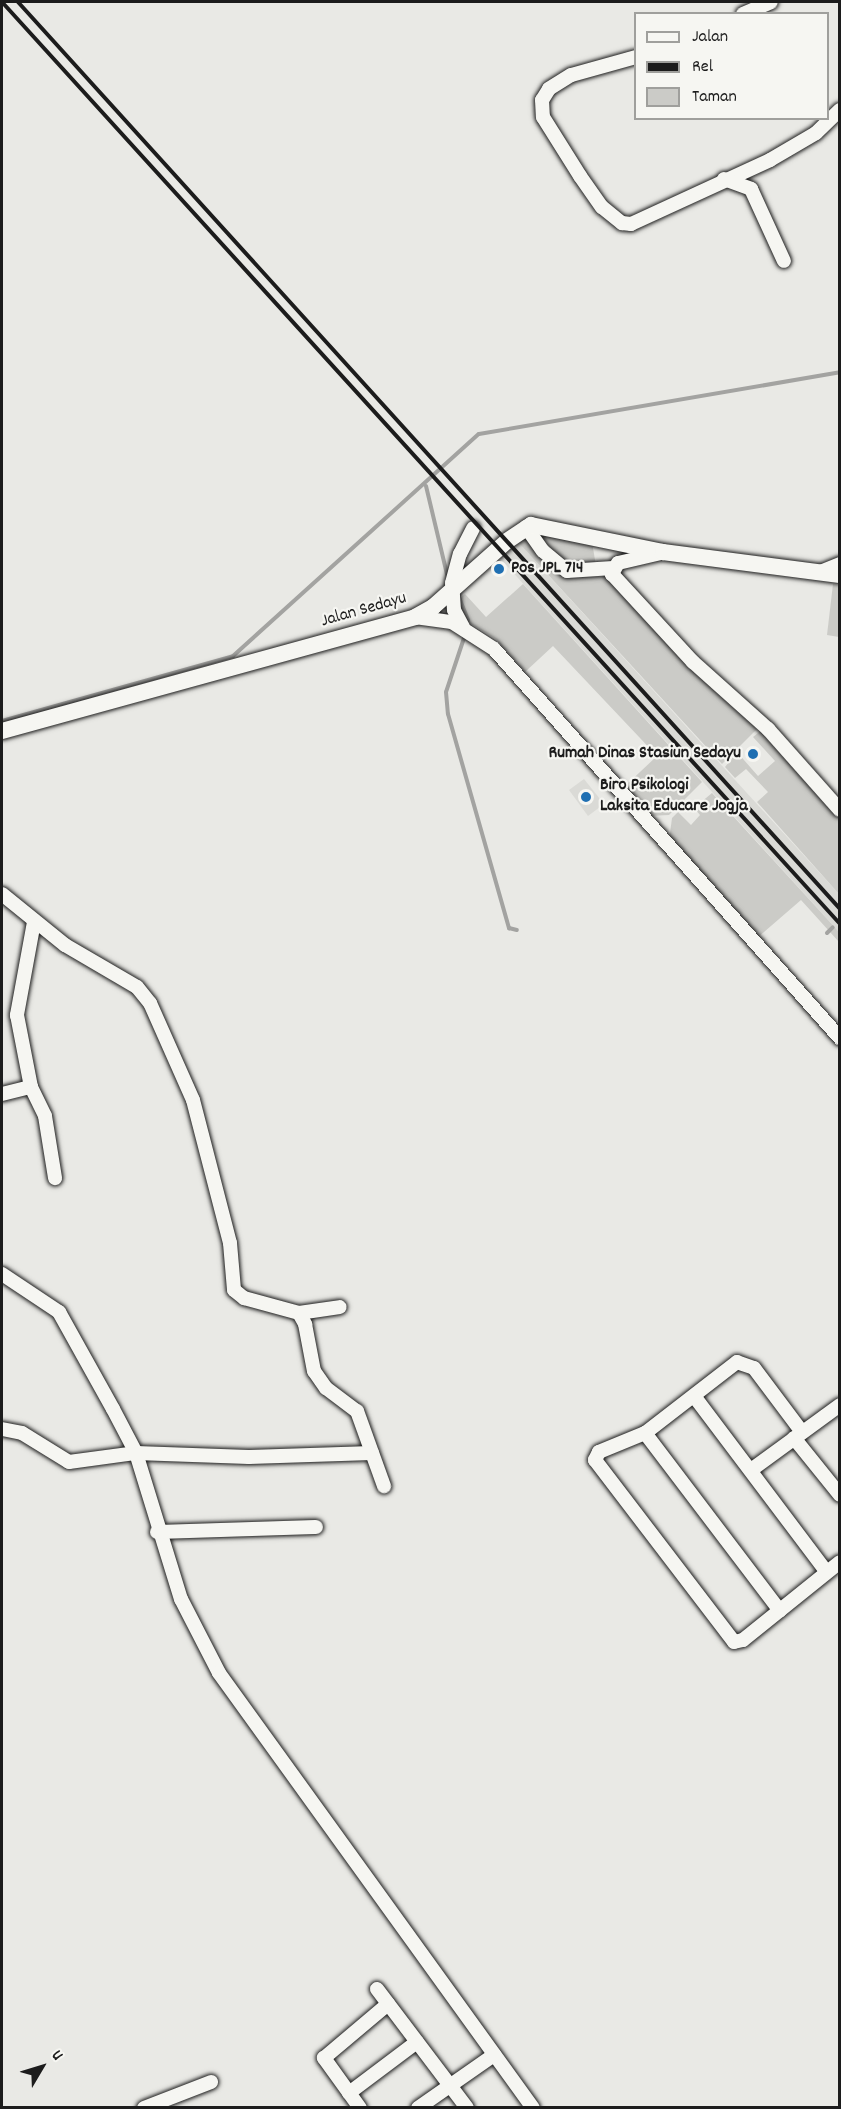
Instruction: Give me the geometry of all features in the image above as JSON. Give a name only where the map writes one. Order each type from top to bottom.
[{"type":"street","points":[[748,12],[771,2]]},
{"type":"street","points":[[634,58],[571,75],[549,89],[542,100],[543,117],[602,207],[615,219],[631,224],[798,145],[828,120]]},
{"type":"street","points":[[724,179],[751,189],[784,261]]},
{"type":"street","points":[[526,527],[547,525],[663,552],[840,575]]},
{"type":"street","points":[[526,527],[549,557],[567,571],[613,568],[625,561],[663,552]]},
{"type":"street","name":"Jalan Sedayu","points":[[2,731],[415,617],[451,592],[526,527]]},
{"type":"street","points":[[463,627],[454,610],[451,592],[456,565],[473,528]]},
{"type":"street","points":[[820,572],[840,564]]},
{"type":"street","points":[[613,568],[612,574],[632,597],[693,662],[768,729],[840,810]]},
{"type":"street","points":[[415,617],[442,619],[463,627],[494,649],[840,1038]]},
{"type":"street","points":[[2,894],[34,922],[137,987],[150,1004],[193,1100],[230,1243],[234,1290],[244,1298],[298,1313],[340,1307]]},
{"type":"street","points":[[34,922],[17,1015],[31,1087],[45,1116],[55,1178]]},
{"type":"street","points":[[2,1094],[31,1087]]},
{"type":"street","points":[[2,1274],[59,1312],[136,1453],[157,1532],[181,1599],[219,1673],[533,2108]]},
{"type":"street","points":[[298,1313],[306,1324],[314,1371],[326,1388],[357,1411],[365,1454],[384,1486]]},
{"type":"street","points":[[840,1495],[754,1368],[744,1362],[737,1362],[645,1433],[599,1452],[596,1463],[729,1639],[743,1640],[840,1562]]},
{"type":"street","points":[[694,1396],[826,1571]]},
{"type":"street","points":[[751,1470],[840,1405]]},
{"type":"street","points":[[2,1429],[22,1433],[69,1462],[136,1453],[365,1454]]},
{"type":"street","points":[[645,1433],[780,1611]]},
{"type":"street","points":[[157,1532],[316,1527]]},
{"type":"street","points":[[377,1989],[467,2108]]},
{"type":"street","points":[[360,2108],[325,2061],[325,2055],[388,2004]]},
{"type":"street","points":[[350,2093],[417,2042]]},
{"type":"street","points":[[418,2108],[494,2055]]},
{"type":"street","points":[[144,2108],[211,2082]]},
{"type":"shaded area","points":[[518,542],[839,894],[839,932],[499,557]]},
{"type":"shaded area","name":"Biro Psikologi Laksita Educare Jogja","points":[[584,779],[604,804],[588,816],[569,790]]},
{"type":"green space","points":[[535,532],[592,542],[596,566],[569,566]]},
{"type":"green space","points":[[524,536],[567,577],[610,577],[760,726],[722,764],[518,542]]},
{"type":"green space","points":[[523,584],[702,782],[669,815],[647,816],[623,788],[657,756],[553,646],[525,672],[496,639],[465,620],[458,600],[465,594],[486,617]]},
{"type":"green space","points":[[833,584],[839,585],[839,637],[827,635]]},
{"type":"green space","points":[[763,729],[839,816],[839,894],[757,802],[768,792],[746,769],[735,778],[725,767],[737,752],[758,776],[775,761],[753,737]]},
{"type":"green space","points":[[712,793],[839,932],[839,942],[801,900],[757,938],[669,841],[672,818],[678,812],[691,825],[700,815],[694,808]]},
{"type":"waterway","points":[[2,721],[233,656],[479,434],[840,372]]},
{"type":"waterway","points":[[426,486],[448,578]]},
{"type":"waterway","points":[[458,595],[468,620]]},
{"type":"waterway","points":[[465,635],[446,692],[448,714],[509,928],[517,930]]},
{"type":"waterway","points":[[827,933],[833,927]]},
{"type":"railway","points":[[2,2],[840,924]]},
{"type":"railway","points":[[18,2],[840,909]]},
{"type":"place","name":"Pos JPL 714","points":[[499,569]]},
{"type":"place","name":"Rumah Dinas Stasiun Sedayu","points":[[753,754]]},
{"type":"place","name":"Biro Psikologi Laksita Educare Jogja","points":[[586,797]]}]
